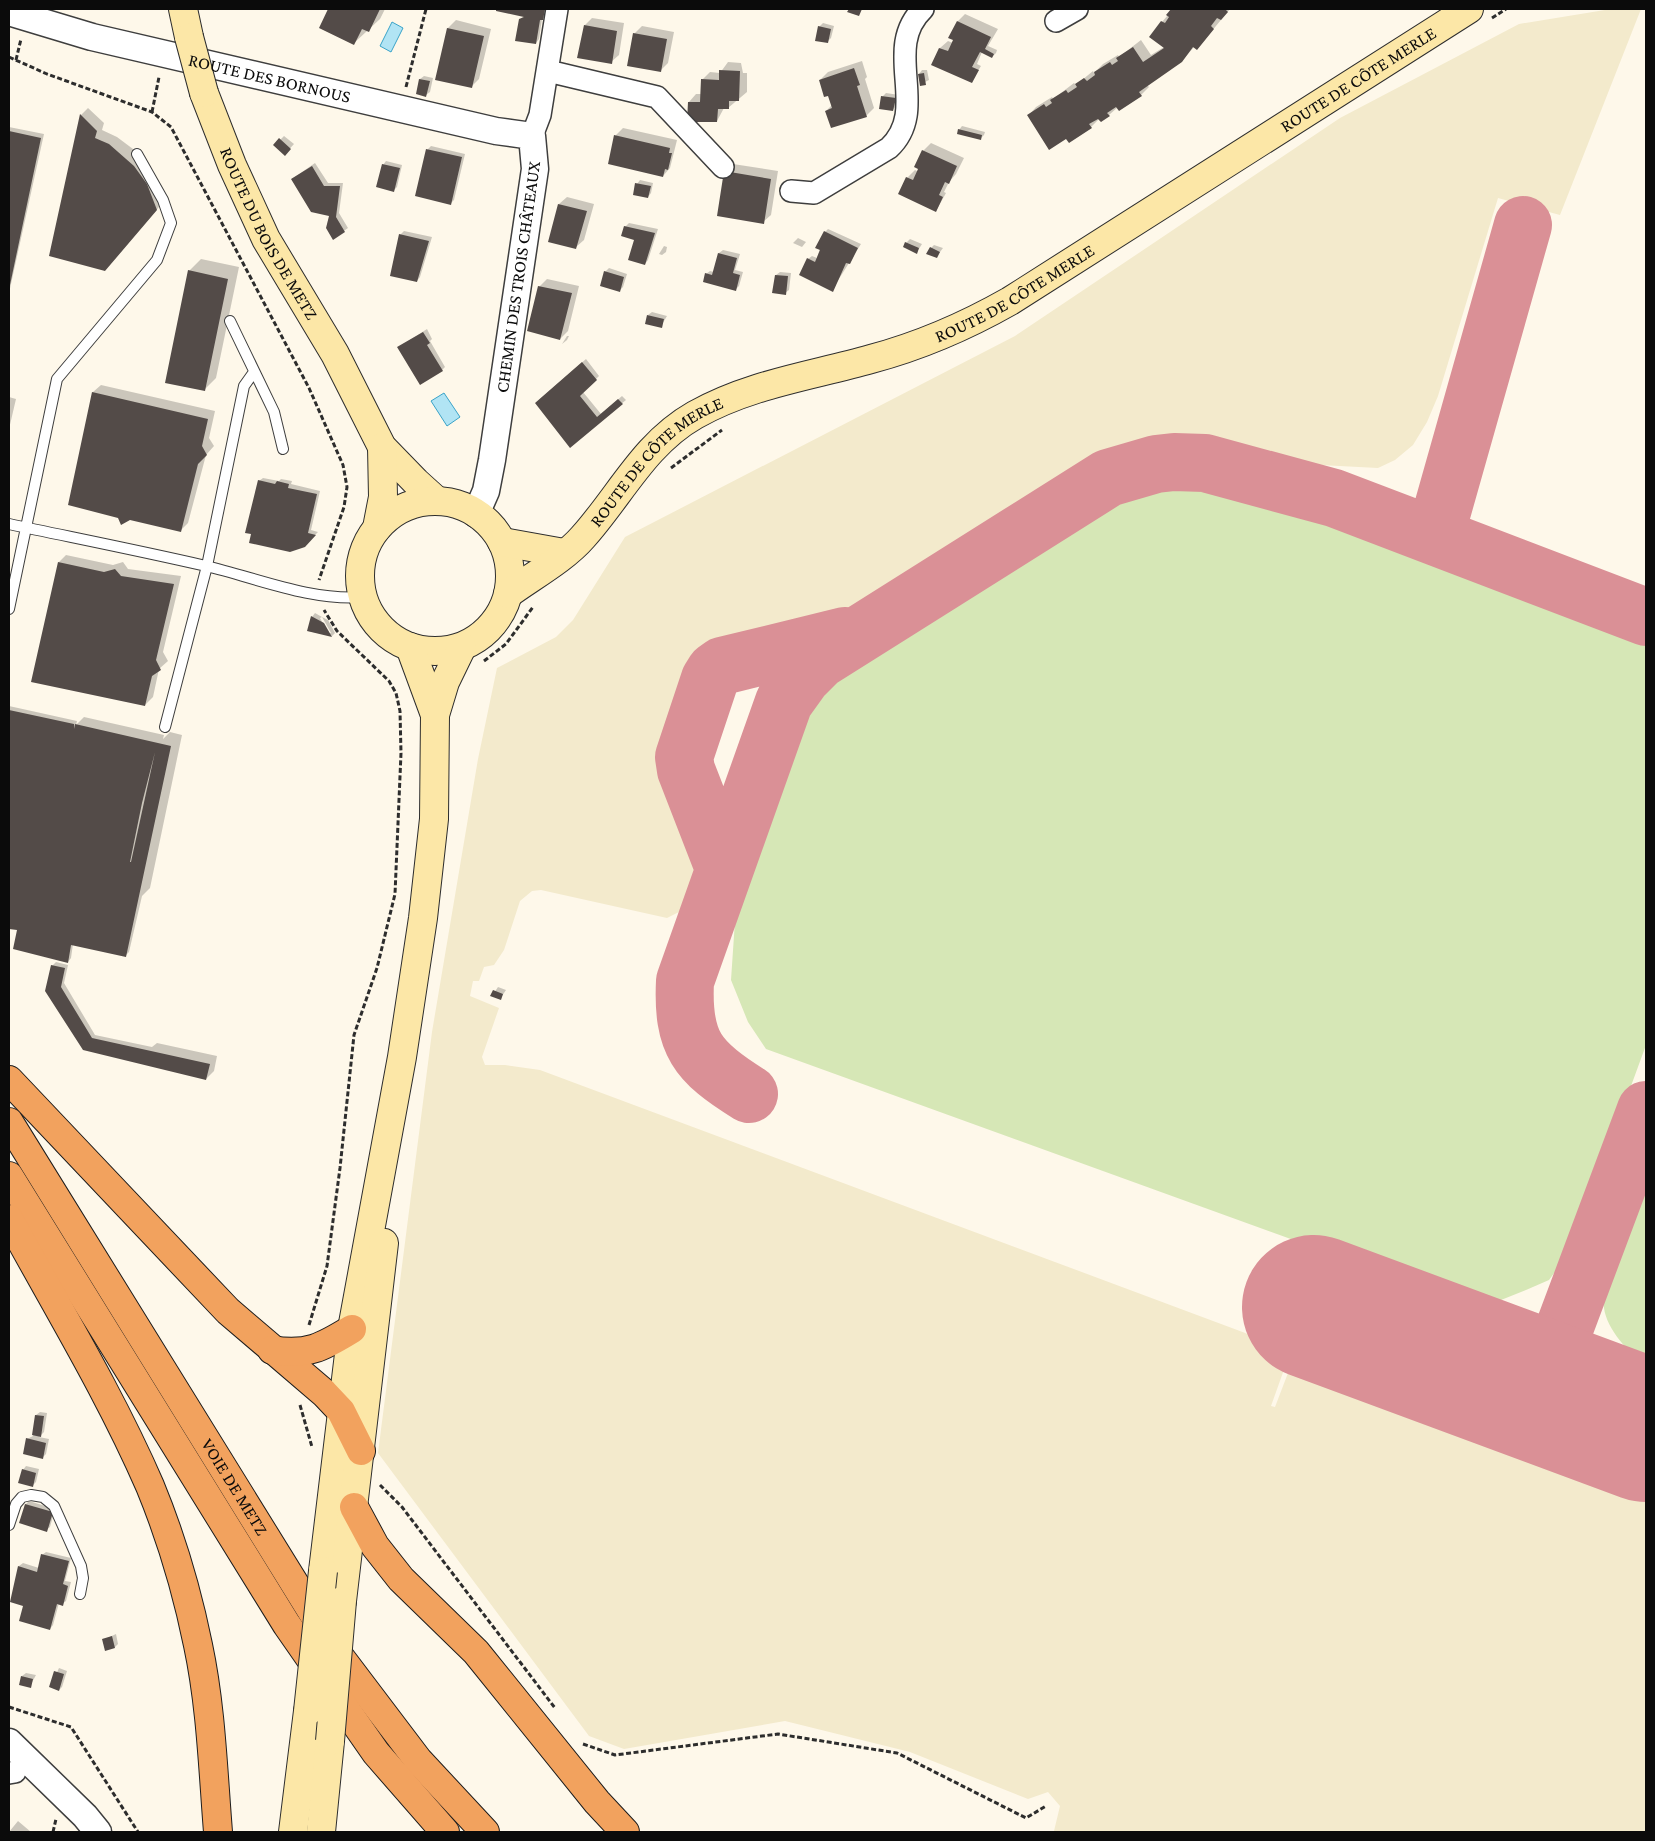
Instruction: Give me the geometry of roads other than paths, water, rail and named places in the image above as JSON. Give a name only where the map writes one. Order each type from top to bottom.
[{"type":"highway","points":[[9,1080],[178,1260],[228,1310],[324,1393],[341,1411],[361,1458]]},
{"type":"highway","name":"VOIE DE METZ","points":[[9,1122],[340,1657],[442,1789],[485,1832]]},
{"type":"highway","name":"VOIE DE METZ","points":[[9,1176],[287,1625],[371,1746],[445,1832]]},
{"type":"highway","points":[[9,1219],[111,1404],[150,1487],[169,1536],[188,1604],[204,1674],[210,1724],[218,1832]]},
{"type":"highway","points":[[272,1350],[301,1352],[324,1346],[352,1329]]},
{"type":"highway","points":[[354,1507],[375,1546],[401,1579],[476,1652],[597,1802],[624,1832]]},
{"type":"main road","name":"ROUTE DU BOIS DE METZ","points":[[183,9],[204,93],[232,165],[266,238],[339,362],[382,447],[437,501]]},
{"type":"main road","name":"ROUTE DE CÔTE MERLE","points":[[508,594],[564,553],[585,535],[646,455],[669,433],[692,417],[745,391],[879,357],[937,338],[975,321],[1010,302],[1469,9]]},
{"type":"main road","name":"ROUTE DU BOIS DE METZ","points":[[378,528],[383,497],[382,447]]},
{"type":"main road","points":[[437,501],[459,505],[476,514],[492,528],[502,542],[508,559],[510,576],[508,594],[498,616],[482,634],[462,647],[444,651],[427,651],[410,647],[389,636],[372,618],[362,597],[360,579],[361,560],[367,543],[378,528],[394,513],[415,504],[437,501]]},
{"type":"main road","points":[[502,542],[564,553]]},
{"type":"main road","points":[[410,647],[435,715]]},
{"type":"main road","points":[[293,1832],[352,1329],[402,1058],[432,843],[435,715],[445,682],[462,647]]},
{"type":"main road","points":[[321,1832],[342,1601],[378,1311],[402,1058]]},
{"type":"street","name":"CHEMIN DES TROIS CHÂTEAUX","points":[[476,514],[486,491],[495,441],[535,170],[532,136],[540,115],[558,9]]},
{"type":"street","points":[[791,192],[814,193],[889,148],[897,140],[908,113],[904,52],[912,24],[923,9]]},
{"type":"street","points":[[1056,21],[1077,9]]},
{"type":"street","name":"ROUTE DES BORNOUS","points":[[28,13],[110,41],[496,131],[532,136]]},
{"type":"street","points":[[548,71],[656,97],[723,167]]},
{"type":"street","points":[[9,1742],[85,1816],[98,1832]]},
{"type":"street","points":[[11,1770],[78,1832]]},
{"type":"lane","points":[[9,609],[58,379],[157,260],[171,223],[163,200],[137,154]]},
{"type":"lane","points":[[230,321],[274,412],[283,449]]},
{"type":"lane","points":[[165,727],[207,566],[244,386],[254,372]]},
{"type":"lane","points":[[9,524],[207,566],[320,595],[344,598],[362,597]]},
{"type":"lane","points":[[9,1524],[16,1504],[22,1497],[31,1495],[43,1497],[54,1506],[81,1566],[83,1578],[80,1594]]},
{"type":"water","points":[[392,22],[403,28],[391,52],[380,46]]},
{"type":"water","points":[[444,393],[460,417],[447,426],[431,401]]}]
